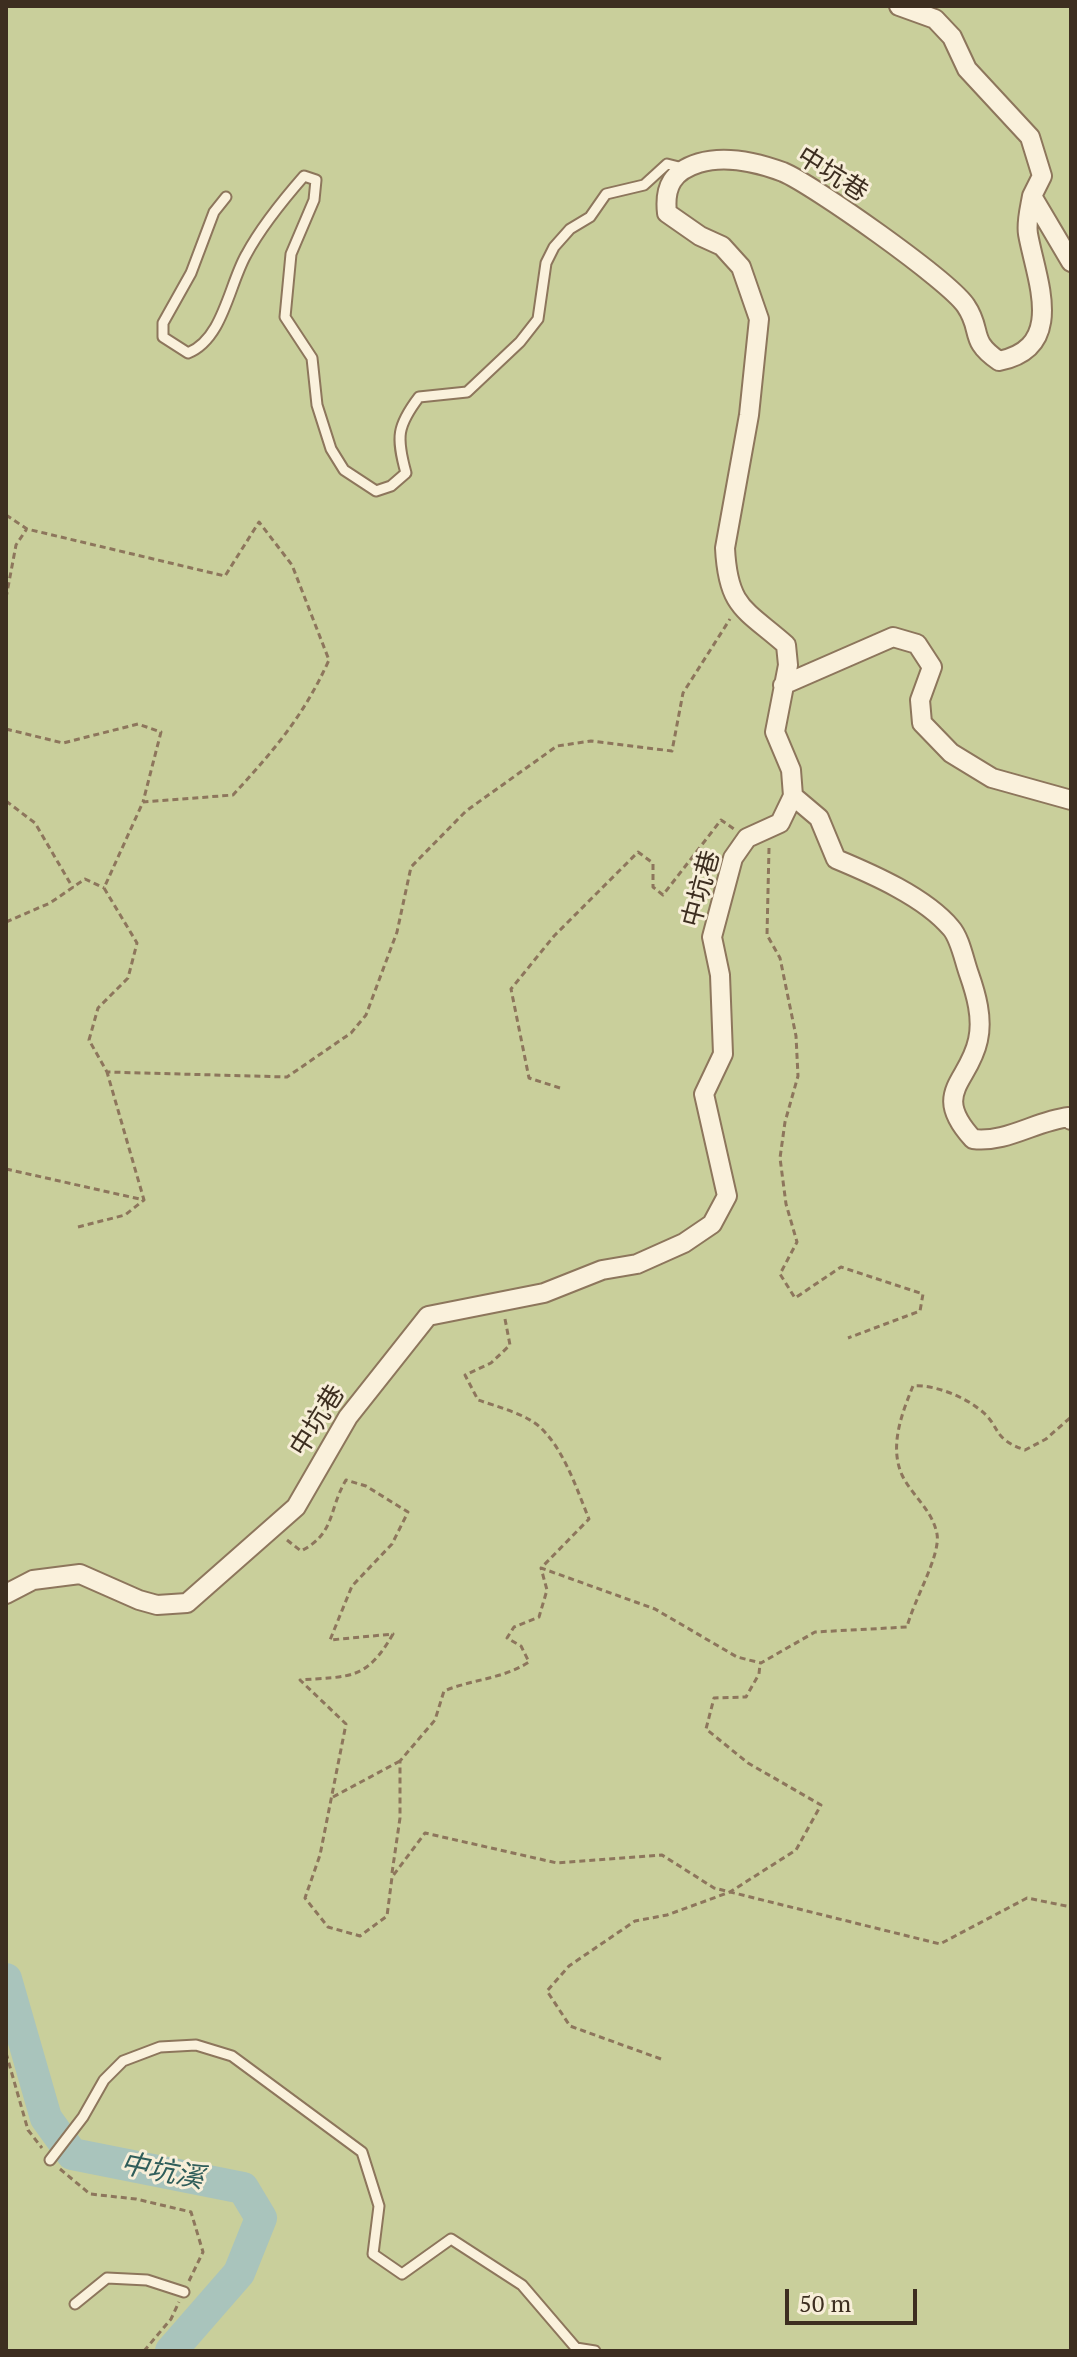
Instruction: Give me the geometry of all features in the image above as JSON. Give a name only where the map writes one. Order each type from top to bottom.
[{"type":"street","points":[[899,6],[935,19],[952,37],[967,69],[1030,137],[1042,176],[1032,196],[1071,262]]},
{"type":"street","name":"中坑巷","points":[[683,168],[720,158],[786,173],[861,223],[966,305],[977,340],[999,361],[1016,358],[1032,345],[1041,322],[1043,300],[1027,230],[1032,196]]},
{"type":"street","points":[[683,168],[667,186],[667,213],[700,236],[722,246],[741,267],[759,319],[749,415],[725,548],[730,588],[739,606],[786,645],[788,665],[775,732],[791,770],[793,796],[780,823]]},
{"type":"street","points":[[783,685],[893,637],[917,644],[932,667],[920,700],[922,723],[951,753],[992,778],[1071,800]]},
{"type":"street","points":[[793,796],[819,818],[836,859],[888,880],[953,929],[977,997],[979,1038],[956,1083],[953,1102],[960,1125],[973,1139],[994,1141],[1046,1120],[1071,1120]]},
{"type":"street","name":"中坑巷","points":[[6,1594],[33,1580],[80,1574],[157,1605],[187,1603],[212,1584],[238,1556],[273,1531],[296,1507],[348,1417],[428,1316],[544,1293],[602,1270],[637,1264],[684,1243],[712,1224],[727,1196],[704,1094],[723,1054],[720,975],[712,937],[733,858],[747,838],[780,823]]},
{"type":"lane","points":[[226,197],[214,212],[191,273],[163,323],[163,337],[188,353],[201,348],[233,291],[244,257],[304,176],[316,180],[314,200],[291,254],[285,317],[312,358],[317,405],[331,449],[344,470],[376,491],[391,486],[406,473],[398,446],[402,419],[419,397],[467,392],[520,342],[538,319],[546,263],[570,229],[590,217],[606,194],[644,185],[667,164],[683,168]]},
{"type":"lane","points":[[51,2159],[83,2117],[104,2080],[123,2061],[160,2047],[184,2045],[196,2045],[232,2056],[362,2152],[379,2206],[373,2254],[402,2274],[451,2239],[522,2285],[576,2348],[595,2351]]},
{"type":"lane","points":[[75,2304],[107,2278],[147,2280],[184,2292]]},
{"type":"path","points":[[6,515],[27,529],[225,576],[259,522],[292,565],[329,660],[309,705],[233,795],[143,802]]},
{"type":"path","points":[[6,598],[16,545],[27,529]]},
{"type":"path","points":[[107,1072],[287,1077],[351,1033],[366,1015],[397,932],[411,867],[466,811],[557,746],[591,741],[672,751],[683,693],[739,606]]},
{"type":"path","points":[[6,729],[63,743],[138,724],[161,732],[143,802],[104,888]]},
{"type":"path","points":[[6,801],[35,823],[73,888]]},
{"type":"path","points":[[560,1088],[529,1078],[511,989],[554,936],[638,852],[653,863],[653,887],[663,895],[721,820],[747,838]]},
{"type":"path","points":[[780,823],[766,853],[770,892],[767,935],[780,958],[796,1036],[798,1076],[785,1122],[780,1158],[786,1204],[797,1242],[780,1274],[795,1298],[841,1267],[923,1294],[920,1311],[848,1338]]},
{"type":"path","points":[[6,922],[50,903],[85,879],[104,888],[137,943],[128,978],[98,1008],[89,1040],[107,1072],[144,1200]]},
{"type":"path","points":[[6,1169],[144,1200]]},
{"type":"path","points":[[78,1227],[125,1215],[144,1200]]},
{"type":"path","points":[[502,1302],[510,1345],[491,1363],[465,1375],[478,1400],[541,1428],[572,1476],[589,1519],[541,1568]]},
{"type":"path","points":[[541,1568],[569,1581],[655,1609],[737,1657],[761,1663],[815,1632],[907,1627],[920,1586],[935,1556],[937,1534],[925,1504],[902,1475],[895,1445],[913,1386],[928,1385],[980,1409],[1004,1443],[1025,1450],[1046,1439],[1071,1417]]},
{"type":"path","points":[[273,1531],[301,1551],[318,1542],[331,1524],[335,1499],[346,1480],[366,1486],[408,1512],[392,1544],[352,1586],[330,1640],[393,1634],[377,1661],[352,1676],[300,1680],[346,1724],[320,1855],[305,1898],[328,1927],[360,1936],[387,1916],[400,1818],[400,1761]]},
{"type":"path","points":[[333,1797],[400,1761],[435,1720],[444,1691],[463,1683],[511,1674],[529,1662],[521,1646],[507,1638],[514,1627],[539,1617],[547,1590],[541,1568]]},
{"type":"path","points":[[661,2059],[570,2026],[547,1991],[569,1966],[635,1921],[667,1915],[730,1892],[796,1850],[821,1805],[748,1763],[706,1729],[714,1698],[746,1697],[759,1674],[761,1663]]},
{"type":"path","points":[[392,1877],[425,1833],[557,1863],[662,1855],[714,1888],[940,1944],[1027,1898],[1071,1907]]},
{"type":"path","points":[[6,2053],[28,2130],[51,2159],[90,2194],[136,2199],[191,2212],[199,2229],[203,2252],[171,2319],[144,2351]]},
{"type":"green space","points":[[6,6],[1071,6],[1071,2351],[6,2351]]},
{"type":"waterway","name":"中坑溪","points":[[6,1979],[46,2118],[72,2154],[243,2188],[261,2218],[239,2273],[171,2351]]}]
